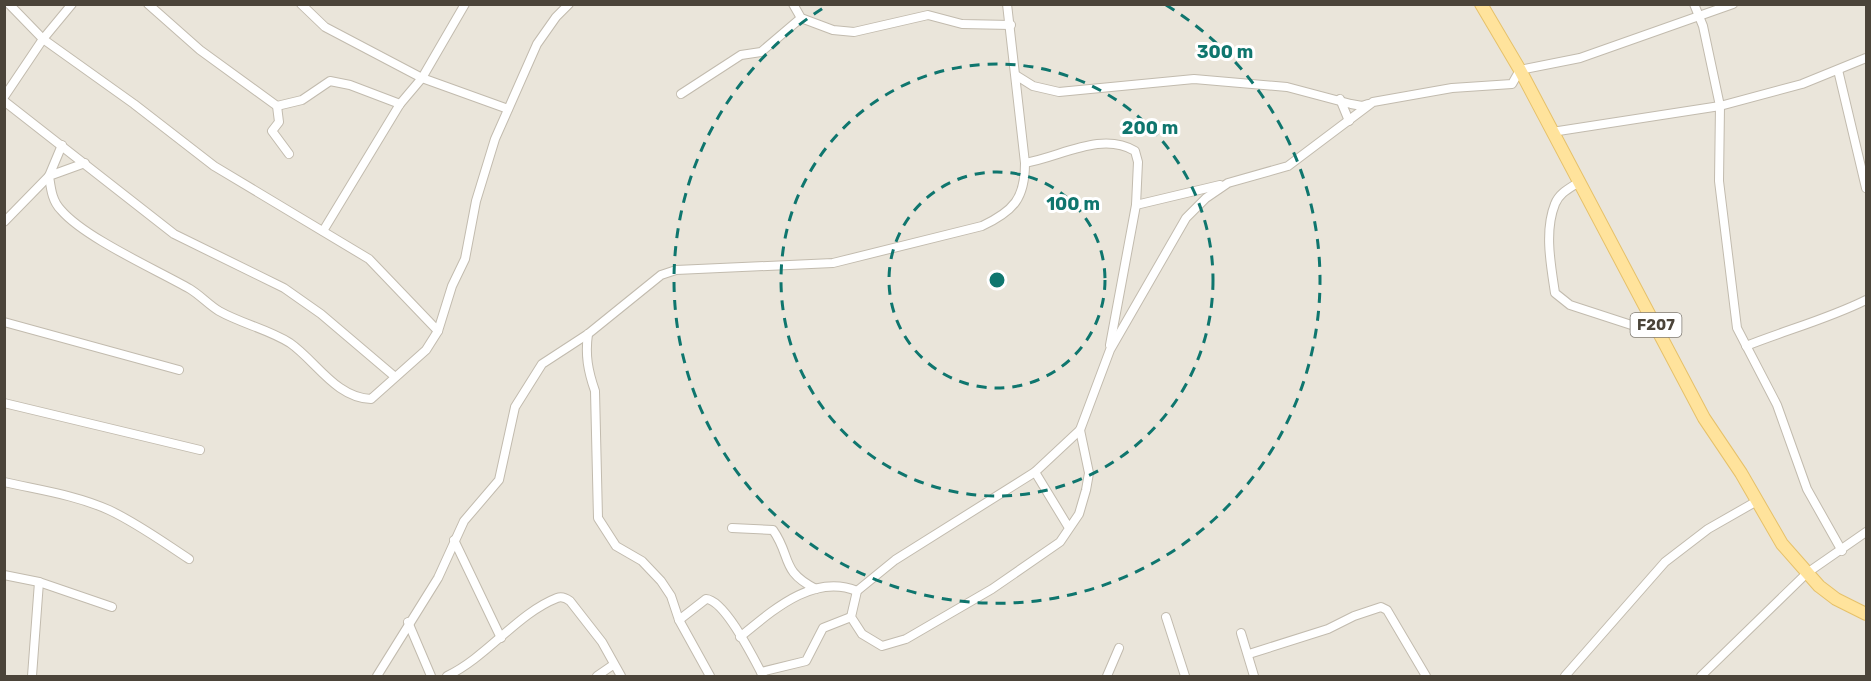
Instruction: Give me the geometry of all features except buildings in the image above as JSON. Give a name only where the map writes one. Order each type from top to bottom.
[{"type":"main road","name":"F207","points":[[1481,4],[1520,70],[1704,418],[1782,544],[1807,573],[1836,599],[1866,614]]},
{"type":"street","points":[[9,4],[43,39],[134,104],[214,166],[369,259],[438,331]]},
{"type":"street","points":[[72,4],[43,39],[4,99],[174,234],[284,288],[321,314],[394,376]]},
{"type":"street","points":[[148,4],[200,50],[277,106],[279,122],[272,131],[289,154]]},
{"type":"street","points":[[301,4],[325,27],[423,78],[508,109]]},
{"type":"street","points":[[49,176],[51,192],[61,211],[82,227],[193,291],[219,311],[264,329],[292,344],[330,381],[363,399],[371,399],[377,396],[394,376],[426,350],[438,331],[452,285],[465,259],[479,192],[493,153],[495,139],[537,44],[556,17],[569,4]]},
{"type":"street","points":[[793,4],[801,18],[833,30],[854,32],[928,15],[968,24],[1011,25]]},
{"type":"street","points":[[376,676],[408,622],[438,578],[464,521],[499,480],[514,407],[542,364],[588,334],[661,276],[676,270],[833,263],[982,226],[999,218],[1014,206],[1025,186],[1025,163],[1017,76],[1007,4]]},
{"type":"street","points":[[1694,4],[1700,18],[1720,106],[1719,181],[1737,328],[1777,405],[1807,489],[1842,551]]},
{"type":"street","points":[[1017,76],[1033,86],[1059,92],[1194,80],[1287,87],[1362,106],[1372,102],[1452,88],[1512,84],[1520,70],[1580,58],[1700,18],[1733,4]]},
{"type":"street","points":[[323,231],[400,104],[423,78],[460,6]]},
{"type":"street","points":[[681,94],[741,55],[760,52],[801,18]]},
{"type":"street","points":[[1552,132],[1720,106],[1802,84],[1866,58]]},
{"type":"street","points":[[1838,70],[1866,188]]},
{"type":"street","points":[[277,106],[302,100],[330,81],[350,85],[400,104]]},
{"type":"street","points":[[1340,99],[1349,121]]},
{"type":"street","points":[[1137,205],[1288,166],[1372,102]]},
{"type":"street","points":[[1025,163],[1052,158],[1071,148],[1088,147],[1110,141],[1123,144],[1135,151],[1138,162],[1137,205],[1110,350]]},
{"type":"street","points":[[4,222],[49,176],[62,145]]},
{"type":"street","points":[[49,176],[86,163]]},
{"type":"street","points":[[1080,430],[1089,473],[1079,514],[1060,543],[992,589],[906,639],[882,645],[862,634],[851,617],[856,591],[896,560],[1035,472],[1080,430],[1110,350],[1186,218],[1206,198],[1228,183]]},
{"type":"street","points":[[1579,183],[1562,193],[1555,203],[1550,258],[1555,293],[1570,305],[1661,334]]},
{"type":"street","points":[[1746,346],[1831,317],[1866,300]]},
{"type":"street","points":[[4,322],[179,370]]},
{"type":"street","points":[[588,334],[587,362],[595,391],[598,518],[616,546],[642,561],[662,581],[671,596],[678,620],[710,676]]},
{"type":"street","points":[[4,403],[200,450]]},
{"type":"street","points":[[1035,472],[1069,528]]},
{"type":"street","points":[[4,482],[75,498],[108,509],[189,559]]},
{"type":"street","points":[[1565,676],[1665,562],[1708,529],[1757,501]]},
{"type":"street","points":[[732,528],[773,530],[780,540],[784,559],[794,576],[816,589]]},
{"type":"street","points":[[1702,676],[1807,573],[1842,551],[1866,532]]},
{"type":"street","points":[[454,540],[501,638]]},
{"type":"street","points":[[4,575],[39,582],[112,607]]},
{"type":"street","points":[[32,676],[39,582]]},
{"type":"street","points":[[740,637],[782,603],[816,589],[842,585],[856,591]]},
{"type":"street","points":[[447,676],[479,657],[528,616],[558,598],[564,597],[570,601],[602,642],[621,676]]},
{"type":"street","points":[[678,620],[706,599],[712,599],[740,637],[762,674],[806,661],[823,628],[851,617]]},
{"type":"street","points":[[1249,654],[1328,629],[1354,616],[1381,607],[1387,610],[1426,676]]},
{"type":"street","points":[[1166,617],[1185,676]]},
{"type":"street","points":[[408,622],[431,676]]},
{"type":"street","points":[[1241,633],[1254,676]]},
{"type":"street","points":[[1107,676],[1119,648]]},
{"type":"street","points":[[597,676],[613,665]]},
{"type":"shaded area","points":[[5,5],[1866,5],[1866,676],[5,676]]}]
